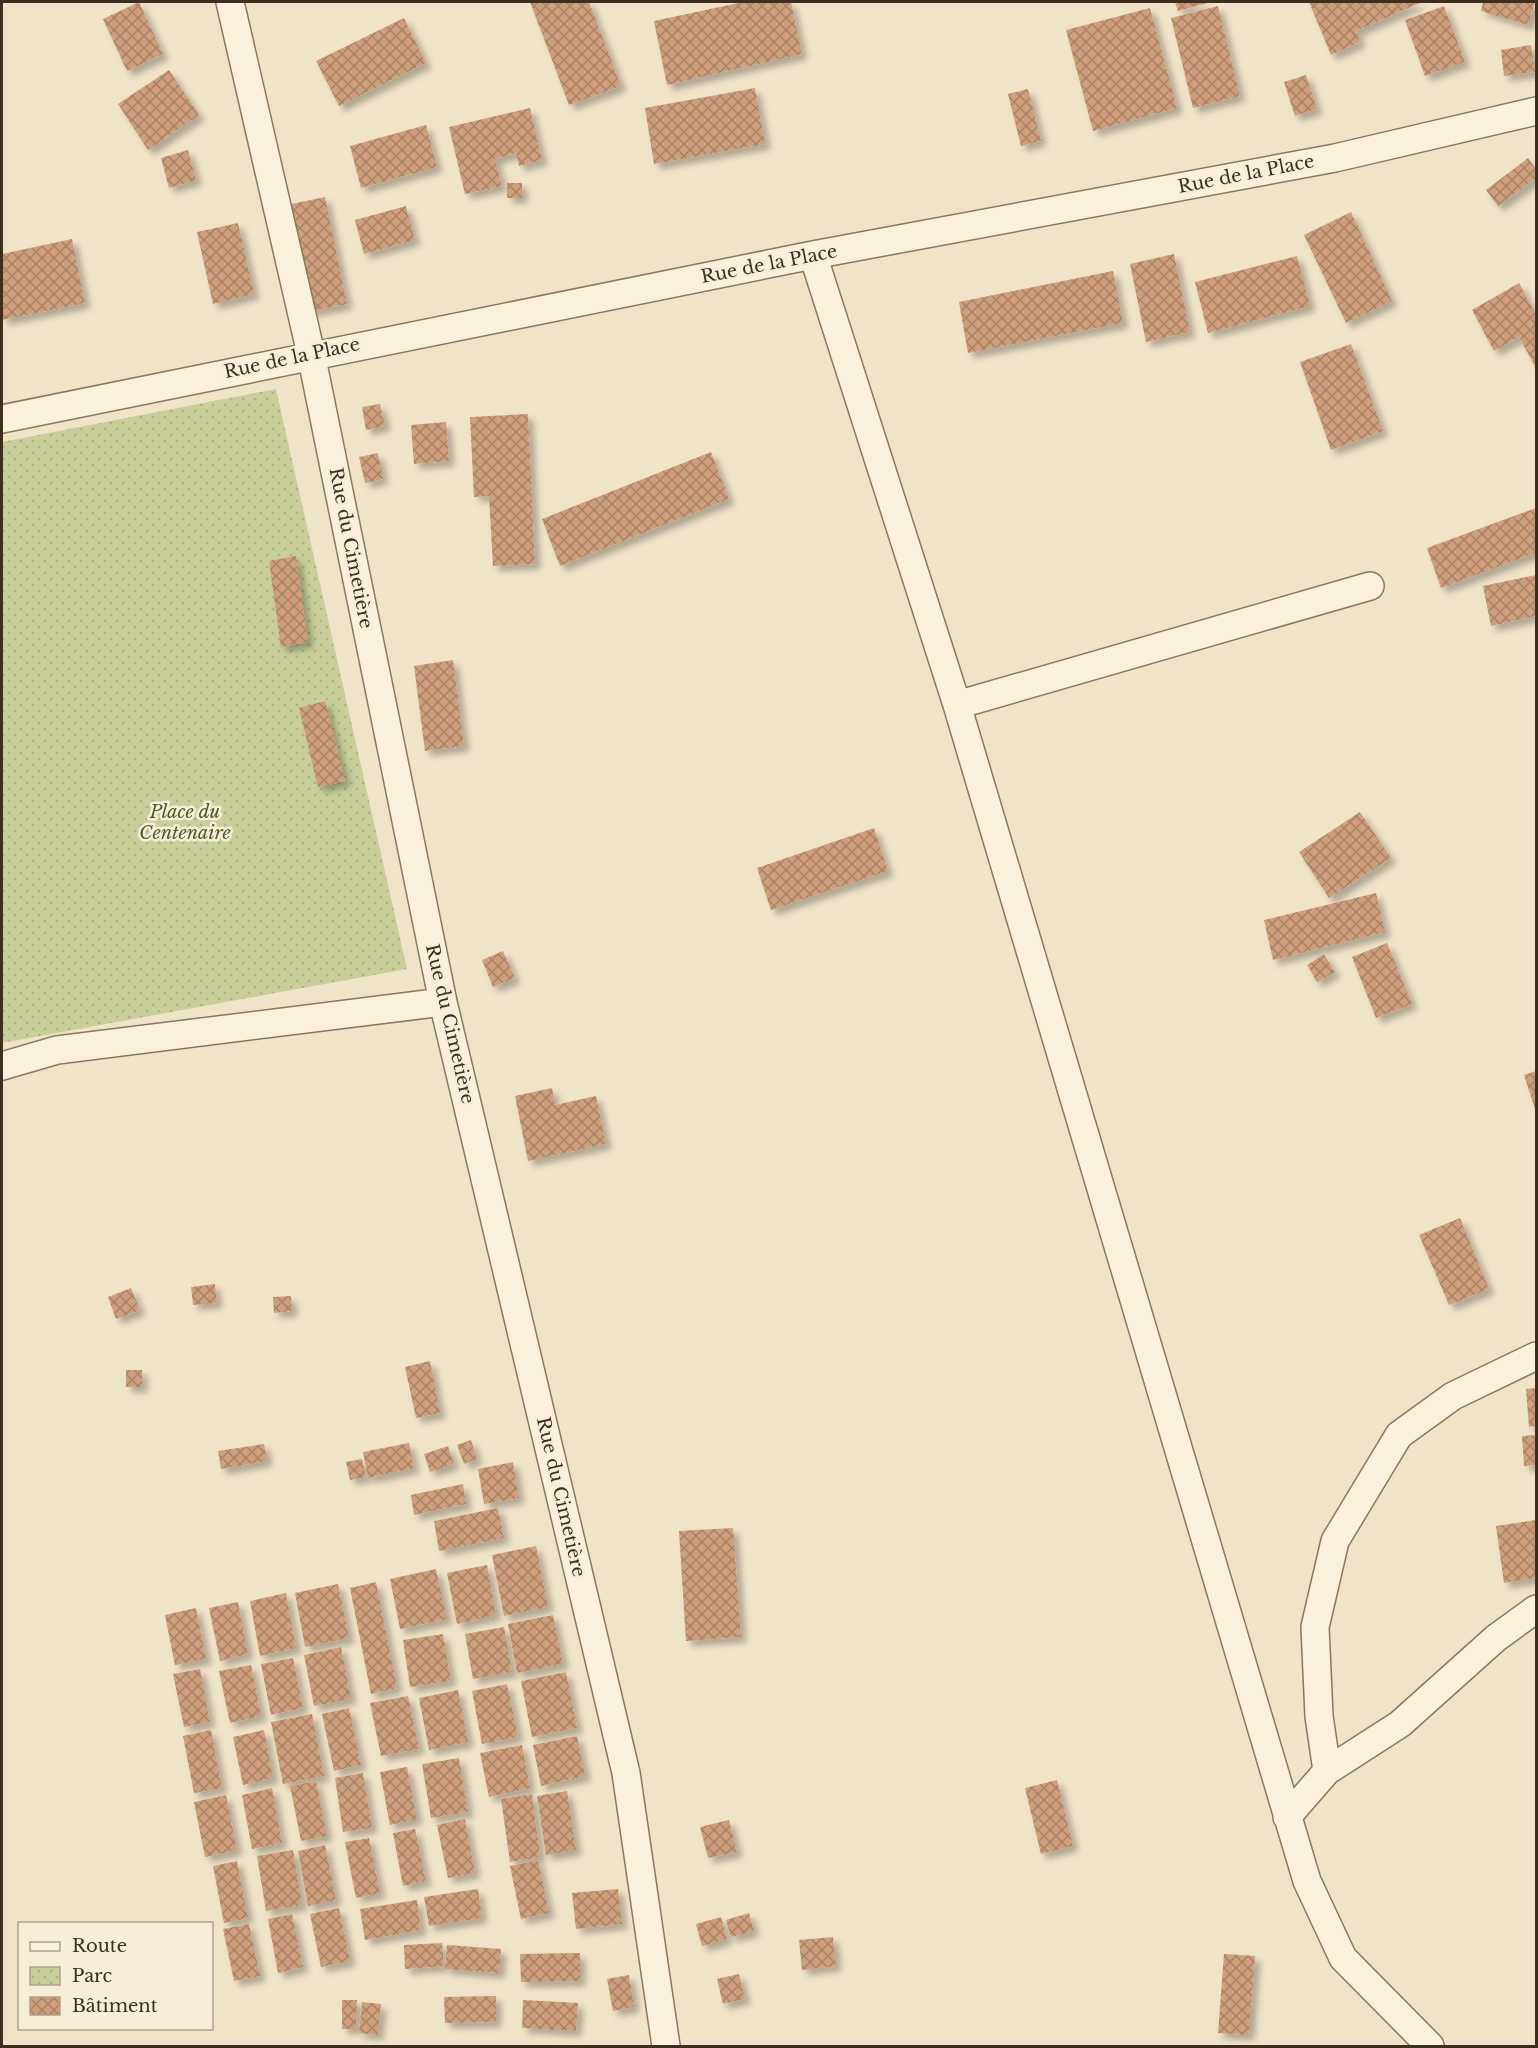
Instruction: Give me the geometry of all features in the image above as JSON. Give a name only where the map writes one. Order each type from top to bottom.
[{"type":"street","name":"Rue du Cimetière","points":[[230,2],[311,354],[443,1002],[626,1773],[666,2046]]},
{"type":"street","name":"Rue de la Place","points":[[2,419],[311,354],[813,255],[1335,158],[1536,111]]},
{"type":"street","points":[[813,255],[957,705],[1307,1881],[1343,1958],[1430,2046]]},
{"type":"street","points":[[957,705],[1370,586]]},
{"type":"street","points":[[2,1066],[57,1050],[443,1002]]},
{"type":"street","points":[[1327,1771],[1320,1716],[1315,1627],[1335,1541],[1399,1435],[1453,1396],[1536,1356]]},
{"type":"street","points":[[1287,1817],[1327,1771],[1400,1724],[1496,1638],[1536,1609]]},
{"type":"green space","name":"Place du Centenaire","points":[[276,389],[407,969],[2,1043],[2,442]]},
{"type":"building","points":[[139,2],[163,54],[127,71],[103,19]]},
{"type":"building","points":[[530,2],[589,2],[621,86],[569,105]]},
{"type":"building","points":[[743,2],[791,2],[802,54],[667,85],[654,21]]},
{"type":"building","points":[[1175,2],[1211,2],[1178,11]]},
{"type":"building","points":[[1309,2],[1420,3],[1356,31],[1360,42],[1331,55]]},
{"type":"building","points":[[1483,2],[1535,2],[1528,25],[1481,11]]},
{"type":"building","points":[[1218,6],[1240,96],[1193,108],[1171,18]]},
{"type":"building","points":[[1444,6],[1465,62],[1425,76],[1405,20]]},
{"type":"building","points":[[1150,8],[1177,108],[1093,131],[1066,30]]},
{"type":"building","points":[[404,18],[426,63],[339,106],[316,61]]},
{"type":"building","points":[[1531,45],[1535,72],[1504,76],[1501,50]]},
{"type":"building","points":[[169,70],[199,115],[148,150],[118,104]]},
{"type":"building","points":[[1306,75],[1317,109],[1295,116],[1284,82]]},
{"type":"building","points":[[755,88],[765,144],[654,164],[645,108]]},
{"type":"building","points":[[1028,89],[1041,141],[1021,146],[1008,94]]},
{"type":"building","points":[[530,108],[542,160],[519,166],[516,153],[495,159],[502,186],[465,194],[449,127]]},
{"type":"building","points":[[426,125],[437,167],[361,188],[350,146]]},
{"type":"building","points":[[188,150],[196,180],[169,188],[161,158]]},
{"type":"building","points":[[1528,158],[1536,169],[1536,178],[1498,206],[1486,190]]},
{"type":"building","points":[[507,183],[522,183],[522,198],[507,198]]},
{"type":"building","points":[[325,197],[347,304],[308,312],[287,205]]},
{"type":"building","points":[[406,206],[415,240],[364,254],[355,220]]},
{"type":"building","points":[[1351,212],[1392,301],[1346,323],[1304,235]]},
{"type":"building","points":[[238,223],[254,294],[213,304],[197,232]]},
{"type":"building","points":[[72,239],[85,303],[2,320],[2,254]]},
{"type":"building","points":[[1174,254],[1190,332],[1146,342],[1130,264]]},
{"type":"building","points":[[1297,256],[1310,306],[1208,333],[1195,282]]},
{"type":"building","points":[[1113,271],[1123,323],[968,353],[959,302]]},
{"type":"building","points":[[1519,283],[1536,315],[1536,368],[1519,337],[1494,351],[1472,310]]},
{"type":"building","points":[[1351,344],[1383,431],[1331,450],[1300,362]]},
{"type":"building","points":[[380,404],[385,426],[366,430],[362,407]]},
{"type":"building","points":[[528,414],[535,564],[493,566],[489,496],[474,497],[470,417]]},
{"type":"building","points":[[446,422],[449,461],[414,464],[411,425]]},
{"type":"building","points":[[711,452],[729,499],[560,566],[542,519]]},
{"type":"building","points":[[378,453],[383,479],[365,483],[359,457]]},
{"type":"building","points":[[1536,508],[1536,553],[1441,588],[1427,548]]},
{"type":"building","points":[[296,556],[308,642],[281,647],[269,561]]},
{"type":"building","points":[[1536,575],[1536,616],[1491,626],[1483,586]]},
{"type":"building","points":[[453,660],[464,746],[425,751],[414,666]]},
{"type":"building","points":[[325,701],[345,781],[318,787],[299,708]]},
{"type":"building","points":[[1360,812],[1391,858],[1329,898],[1299,852]]},
{"type":"building","points":[[874,828],[888,871],[771,910],[757,868]]},
{"type":"building","points":[[1376,893],[1385,932],[1273,960],[1264,920]]},
{"type":"building","points":[[1387,943],[1412,1004],[1376,1018],[1352,957]]},
{"type":"building","points":[[503,951],[515,978],[493,987],[482,960]]},
{"type":"building","points":[[1324,954],[1335,972],[1317,982],[1307,965]]},
{"type":"building","points":[[1536,1071],[1536,1112],[1524,1075]]},
{"type":"building","points":[[552,1088],[555,1105],[596,1096],[606,1144],[528,1161],[515,1096]]},
{"type":"building","points":[[1460,1218],[1489,1289],[1449,1305],[1419,1235]]},
{"type":"building","points":[[215,1284],[217,1303],[193,1305],[191,1287]]},
{"type":"building","points":[[131,1288],[140,1310],[116,1319],[108,1297]]},
{"type":"building","points":[[291,1296],[292,1311],[274,1313],[273,1297]]},
{"type":"building","points":[[430,1361],[440,1413],[416,1418],[405,1367]]},
{"type":"building","points":[[126,1370],[142,1370],[142,1387],[126,1387]]},
{"type":"building","points":[[1536,1388],[1536,1426],[1529,1427],[1526,1389]]},
{"type":"building","points":[[1536,1435],[1536,1465],[1524,1466],[1522,1436]]},
{"type":"building","points":[[471,1440],[477,1459],[464,1464],[457,1445]]},
{"type":"building","points":[[409,1443],[414,1468],[368,1478],[363,1452]]},
{"type":"building","points":[[264,1444],[267,1461],[221,1469],[218,1451]]},
{"type":"building","points":[[448,1446],[454,1464],[430,1472],[424,1454]]},
{"type":"building","points":[[362,1459],[366,1477],[350,1480],[346,1462]]},
{"type":"building","points":[[513,1462],[519,1498],[484,1504],[478,1469]]},
{"type":"building","points":[[463,1484],[466,1504],[414,1515],[411,1495]]},
{"type":"building","points":[[498,1508],[504,1538],[439,1551],[434,1521]]},
{"type":"building","points":[[1536,1520],[1536,1578],[1504,1583],[1496,1526]]},
{"type":"building","points":[[733,1528],[741,1637],[686,1641],[679,1531]]},
{"type":"building","points":[[536,1546],[548,1607],[504,1616],[492,1555]]},
{"type":"building","points":[[487,1565],[496,1615],[457,1624],[447,1573]]},
{"type":"building","points":[[436,1569],[447,1619],[400,1629],[390,1579]]},
{"type":"building","points":[[376,1582],[397,1688],[371,1694],[350,1588]]},
{"type":"building","points":[[338,1584],[349,1638],[305,1647],[295,1593]]},
{"type":"building","points":[[286,1593],[296,1648],[260,1656],[250,1601]]},
{"type":"building","points":[[238,1602],[248,1654],[220,1661],[209,1608]]},
{"type":"building","points":[[196,1608],[206,1659],[175,1665],[165,1615]]},
{"type":"building","points":[[553,1615],[563,1664],[517,1673],[508,1624]]},
{"type":"building","points":[[504,1627],[512,1672],[473,1679],[465,1634]]},
{"type":"building","points":[[443,1634],[451,1681],[410,1687],[403,1640]]},
{"type":"building","points":[[341,1647],[351,1699],[314,1706],[304,1655]]},
{"type":"building","points":[[293,1658],[303,1708],[271,1715],[261,1664]]},
{"type":"building","points":[[251,1665],[261,1716],[230,1723],[219,1671]]},
{"type":"building","points":[[200,1669],[210,1722],[184,1727],[173,1674]]},
{"type":"building","points":[[566,1672],[577,1728],[532,1737],[521,1681]]},
{"type":"building","points":[[507,1684],[518,1737],[482,1744],[472,1691]]},
{"type":"building","points":[[458,1690],[468,1742],[429,1750],[419,1698]]},
{"type":"building","points":[[408,1696],[419,1749],[381,1756],[370,1703]]},
{"type":"building","points":[[349,1708],[361,1765],[334,1771],[322,1714]]},
{"type":"building","points":[[312,1714],[324,1776],[283,1784],[271,1722]]},
{"type":"building","points":[[211,1730],[222,1788],[194,1793],[183,1736]]},
{"type":"building","points":[[264,1730],[273,1778],[243,1785],[233,1737]]},
{"type":"building","points":[[577,1736],[585,1776],[541,1786],[533,1745]]},
{"type":"building","points":[[522,1745],[530,1788],[489,1797],[480,1753]]},
{"type":"building","points":[[459,1758],[468,1812],[431,1818],[422,1764]]},
{"type":"building","points":[[407,1767],[417,1819],[390,1825],[380,1772]]},
{"type":"building","points":[[363,1773],[372,1828],[343,1832],[335,1778]]},
{"type":"building","points":[[1057,1780],[1073,1846],[1041,1854],[1025,1788]]},
{"type":"building","points":[[316,1781],[327,1836],[301,1841],[290,1786]]},
{"type":"building","points":[[272,1788],[282,1843],[252,1849],[242,1795]]},
{"type":"building","points":[[567,1791],[576,1850],[546,1855],[537,1796]]},
{"type":"building","points":[[532,1794],[540,1857],[510,1862],[501,1799]]},
{"type":"building","points":[[226,1795],[237,1850],[205,1857],[194,1802]]},
{"type":"building","points":[[465,1819],[475,1873],[448,1878],[437,1825]]},
{"type":"building","points":[[729,1820],[737,1852],[708,1858],[700,1827]]},
{"type":"building","points":[[415,1829],[426,1881],[403,1886],[393,1833]]},
{"type":"building","points":[[369,1838],[380,1893],[356,1898],[345,1842]]},
{"type":"building","points":[[325,1845],[336,1900],[308,1906],[298,1851]]},
{"type":"building","points":[[293,1850],[302,1905],[266,1911],[257,1856]]},
{"type":"building","points":[[538,1860],[549,1913],[521,1919],[510,1866]]},
{"type":"building","points":[[237,1861],[248,1918],[224,1923],[213,1866]]},
{"type":"building","points":[[478,1889],[482,1918],[429,1926],[424,1897]]},
{"type":"building","points":[[618,1889],[622,1924],[576,1929],[572,1893]]},
{"type":"building","points":[[417,1900],[421,1930],[365,1940],[360,1909]]},
{"type":"building","points":[[339,1908],[350,1961],[321,1967],[310,1914]]},
{"type":"building","points":[[749,1913],[754,1931],[731,1937],[726,1920]]},
{"type":"building","points":[[292,1914],[303,1967],[278,1973],[268,1919]]},
{"type":"building","points":[[721,1917],[727,1939],[702,1946],[696,1924]]},
{"type":"building","points":[[249,1924],[260,1976],[234,1981],[223,1929]]},
{"type":"building","points":[[833,1937],[836,1966],[802,1970],[799,1940]]},
{"type":"building","points":[[442,1943],[444,1966],[405,1969],[404,1945]]},
{"type":"building","points":[[447,1945],[501,1949],[499,1973],[445,1969]]},
{"type":"building","points":[[580,1953],[580,1981],[521,1982],[520,1954]]},
{"type":"building","points":[[1224,1954],[1255,1956],[1249,2035],[1218,2033]]},
{"type":"building","points":[[739,1974],[745,1999],[723,2004],[717,1979]]},
{"type":"building","points":[[629,1975],[634,2007],[613,2011],[607,1979]]},
{"type":"building","points":[[496,1996],[496,2022],[445,2023],[444,1997]]},
{"type":"building","points":[[342,2000],[357,2000],[356,2029],[342,2029]]},
{"type":"building","points":[[523,2000],[578,2003],[576,2031],[522,2028]]},
{"type":"building","points":[[362,2002],[381,2004],[378,2035],[359,2033]]}]
